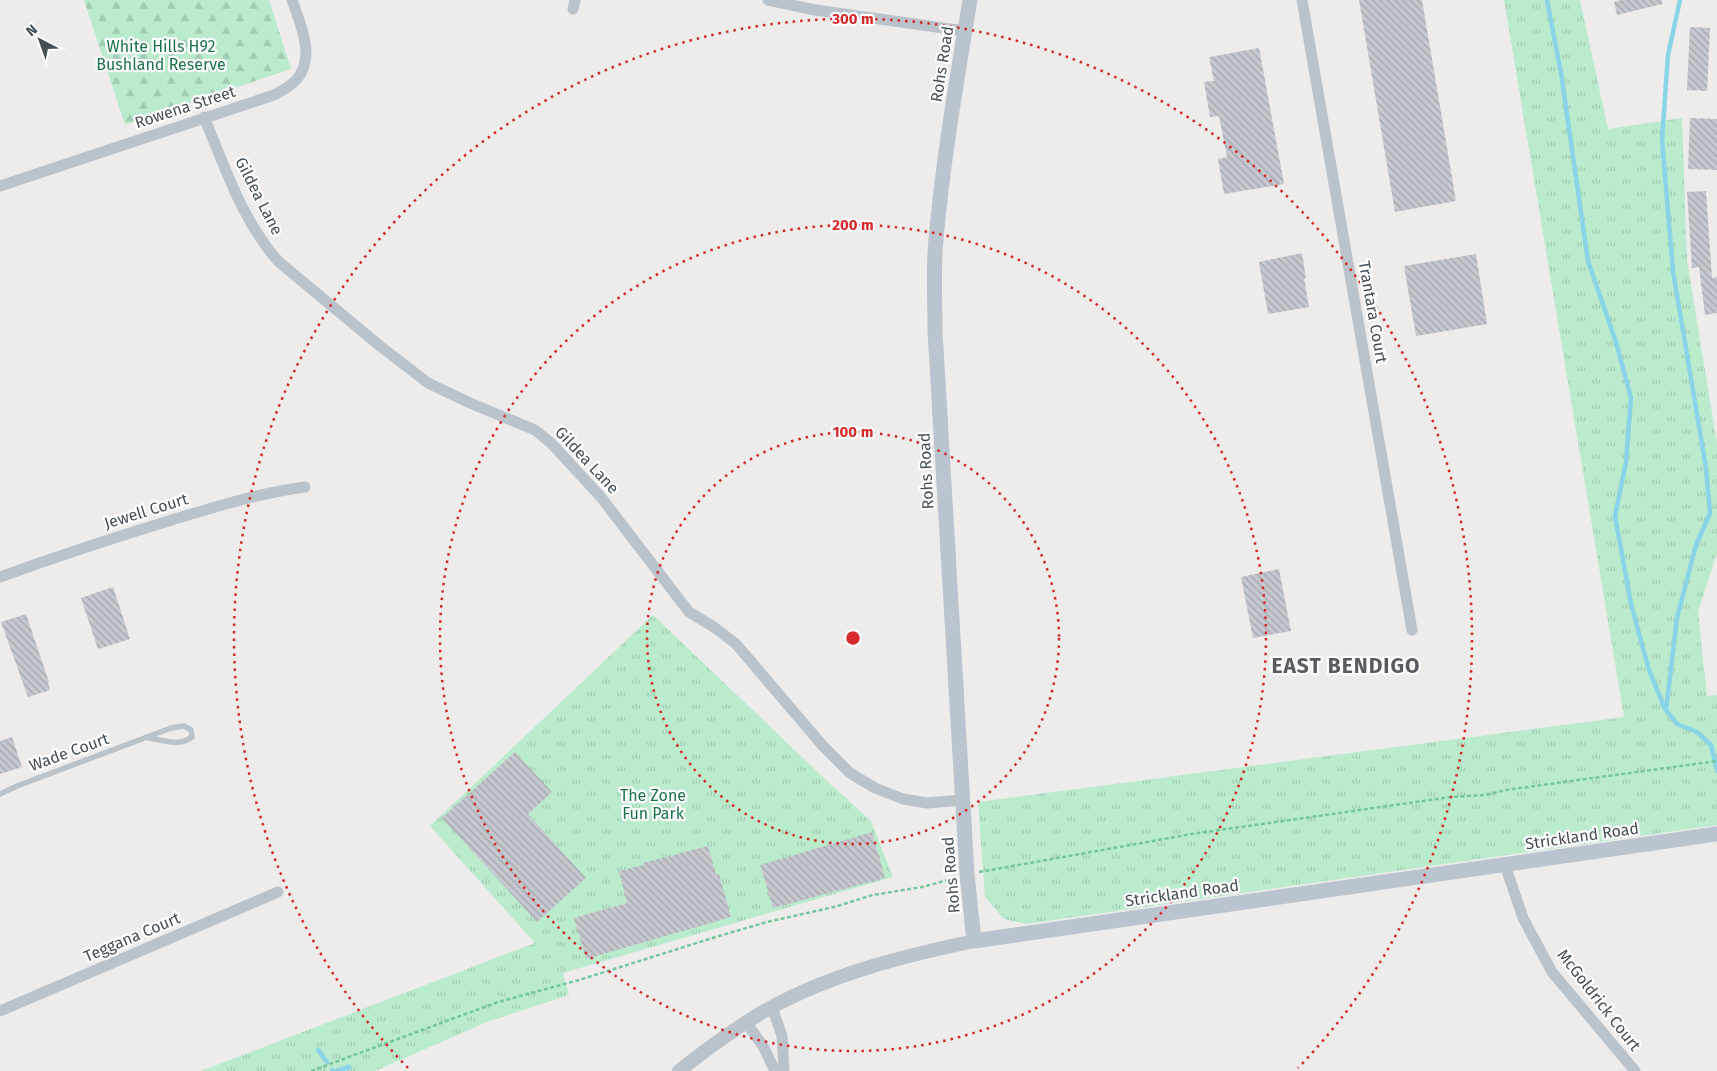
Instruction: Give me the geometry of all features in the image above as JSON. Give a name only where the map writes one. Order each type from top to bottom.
[{"type":"main road","name":"Rohs Road","points":[[970,0],[939,215],[934,279],[967,874],[974,941]]},
{"type":"main road","name":"Strickland Road","points":[[974,941],[1717,834]]},
{"type":"street","name":"Rowena Street","points":[[0,186],[274,95],[289,87],[298,78],[304,65],[306,52],[305,38],[292,0]]},
{"type":"street","points":[[768,0],[815,10],[965,31]]},
{"type":"street","name":"Trantara Court","points":[[1302,0],[1412,630]]},
{"type":"street","name":"Gildea Lane","points":[[204,117],[231,183],[250,222],[264,244],[279,262],[380,346],[428,383],[535,430],[551,443],[600,496],[689,612],[714,627],[736,644],[823,746],[850,773],[876,788],[903,799],[927,803],[963,800]]},
{"type":"street","name":"Jewell Court","points":[[0,577],[90,545],[216,506],[280,490],[305,487]]},
{"type":"street","name":"McGoldrick Court","points":[[1505,865],[1523,918],[1552,972],[1635,1071]]},
{"type":"street","name":"Teggana Court","points":[[0,1011],[278,892]]},
{"type":"street","name":"Strickland Road","points":[[680,1071],[746,1022],[772,1007],[821,984],[878,963],[974,941]]},
{"type":"street","points":[[772,1007],[782,1036],[784,1071]]},
{"type":"street","points":[[746,1022],[764,1046],[774,1071]]},
{"type":"lane","name":"Wade Court","points":[[0,794],[177,726],[184,726],[191,730],[192,737],[185,742],[178,743],[148,738]]},
{"type":"path","points":[[310,1071],[498,1002],[578,980],[727,934],[834,907],[873,895],[922,887],[967,874],[1098,849],[1256,824],[1717,762]]},
{"type":"green space","name":"White Hills H92 Bushland Reserve","points":[[84,0],[269,0],[291,69],[125,125]]},
{"type":"green space","points":[[1504,0],[1580,0],[1608,129],[1682,118],[1687,260],[1717,444],[1717,553],[1698,612],[1707,696],[1717,695],[1717,825],[1026,924],[1004,919],[985,897],[978,802],[1624,717]]},
{"type":"green space","name":"The Zone Fun Park","points":[[653,615],[871,821],[893,877],[563,973],[569,995],[487,1022],[375,1071],[201,1071],[535,943],[430,826]]},
{"type":"building","points":[[1359,0],[1422,0],[1456,201],[1395,212]]},
{"type":"building","points":[[1621,0],[1662,0],[1662,4],[1617,15],[1614,2]]},
{"type":"building","points":[[1690,27],[1710,28],[1707,91],[1687,90]]},
{"type":"building","points":[[1259,48],[1284,184],[1224,194],[1218,159],[1227,157],[1219,116],[1210,117],[1204,82],[1214,81],[1209,57]]},
{"type":"building","points":[[1690,118],[1717,119],[1717,170],[1688,169]]},
{"type":"building","points":[[1706,191],[1712,278],[1717,277],[1717,313],[1705,315],[1699,267],[1692,268],[1687,192]]},
{"type":"building","points":[[1302,253],[1309,307],[1268,314],[1259,262]]},
{"type":"building","points":[[1476,254],[1487,324],[1416,336],[1404,266]]},
{"type":"building","points":[[1279,569],[1291,631],[1253,638],[1241,577]]},
{"type":"building","points":[[113,587],[130,639],[98,649],[81,598]]},
{"type":"building","points":[[26,614],[50,690],[28,697],[1,622]]},
{"type":"building","points":[[12,737],[22,767],[0,774],[0,741]]},
{"type":"building","points":[[515,752],[552,792],[528,814],[586,878],[537,922],[442,818]]},
{"type":"building","points":[[872,832],[885,878],[773,908],[760,865]]},
{"type":"building","points":[[708,846],[716,875],[719,874],[731,917],[586,959],[574,918],[627,903],[619,871]]},
{"type":"waterway","points":[[1547,0],[1561,73],[1588,261],[1616,342],[1631,398],[1626,462],[1615,516],[1631,604],[1649,670],[1665,709]]},
{"type":"waterway","points":[[1680,0],[1668,55],[1662,140],[1673,271],[1706,468],[1710,513],[1696,545],[1677,618],[1666,710],[1677,724],[1697,732],[1711,745],[1717,771]]},
{"type":"waterway","points":[[318,1050],[327,1062]]},
{"type":"waterway","points":[[336,1071],[349,1067]]},
{"type":"district","name":"EAST BENDIGO","points":[[1346,666]]}]
